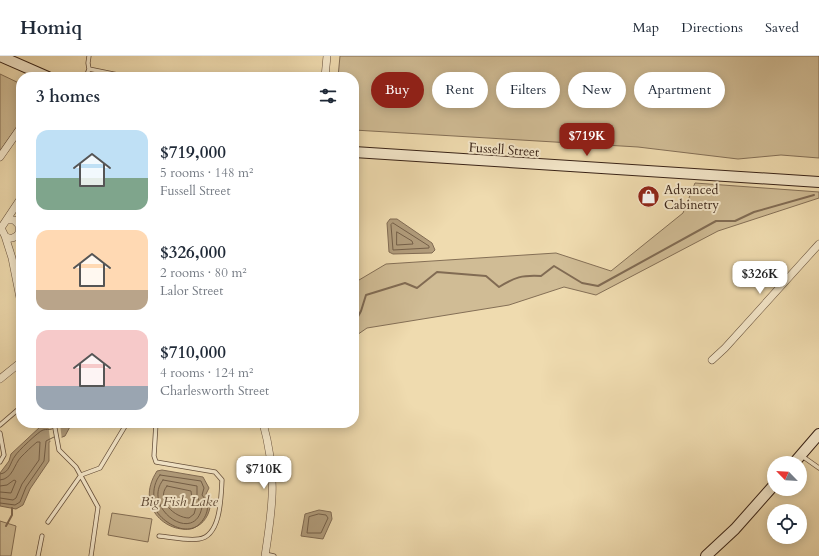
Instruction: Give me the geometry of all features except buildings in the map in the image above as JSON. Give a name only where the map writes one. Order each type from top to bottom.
[{"type":"street","points":[[0,56],[37,72]]},
{"type":"street","points":[[325,72],[327,56]]},
{"type":"street","points":[[0,157],[16,134]]},
{"type":"street","name":"Fussell Street","points":[[359,152],[819,182]]},
{"type":"street","points":[[16,204],[4,221],[2,228],[3,235],[12,258],[16,278]]},
{"type":"street","points":[[4,221],[12,220],[16,222]]},
{"type":"street","points":[[3,235],[11,238],[16,236]]},
{"type":"street","points":[[12,258],[16,243]]},
{"type":"street","points":[[712,360],[725,348],[819,244]]},
{"type":"street","points":[[0,379],[16,366]]},
{"type":"street","points":[[264,428],[271,456],[274,494],[265,555]]},
{"type":"street","points":[[801,455],[819,434]]},
{"type":"street","points":[[706,556],[735,529],[767,493]]},
{"type":"lane","points":[[88,72],[89,56]]},
{"type":"lane","points":[[89,69],[104,72]]},
{"type":"lane","points":[[0,425],[16,411]]},
{"type":"lane","points":[[55,428],[57,445],[61,453],[73,464],[81,475],[98,507],[91,556]]},
{"type":"lane","points":[[48,522],[81,475],[100,468],[124,428]]},
{"type":"lane","points":[[156,428],[154,456],[156,462],[215,472],[220,476],[222,481],[216,523],[209,534],[196,540],[159,536]]},
{"type":"lane","points":[[0,432],[4,456],[0,462]]},
{"type":"lane","points":[[801,455],[819,468]]},
{"type":"lane","points":[[38,556],[42,536]]},
{"type":"lane","points":[[265,555],[274,556]]},
{"type":"shaded area","points":[[340,56],[819,56],[819,158],[781,155],[738,159],[638,147],[359,130],[359,72],[338,72]]},
{"type":"shaded area","points":[[0,74],[16,82],[16,128],[0,151]]},
{"type":"shaded area","points":[[695,183],[819,192],[819,198],[718,231],[596,295],[564,287],[509,305],[367,328],[359,334],[359,280],[386,264],[556,253],[611,271],[683,213]]},
{"type":"shaded area","points":[[112,513],[152,519],[148,542],[108,535]]},
{"type":"shaded area","points":[[0,521],[16,526],[11,556],[0,556]]},
{"type":"water","points":[[390,219],[397,219],[432,243],[435,250],[432,253],[393,254],[389,252],[387,223]]},
{"type":"water","points":[[39,428],[69,428],[65,436],[49,442],[49,461],[30,489],[23,505],[16,509],[0,506],[0,473],[9,461],[11,454]]},
{"type":"water","name":"Big Fish Lake","points":[[162,470],[203,477],[209,488],[206,494],[211,501],[206,518],[196,527],[183,529],[170,526],[159,517],[151,505],[150,489],[157,471]]},
{"type":"water","points":[[319,510],[331,512],[332,519],[323,539],[301,536],[305,514]]},
{"type":"pier","points":[[49,428],[61,428],[62,441],[51,444],[51,446]]},
{"type":"waterway","points":[[359,315],[366,295],[405,283],[417,288],[437,272],[486,276],[499,287],[519,277],[541,276],[554,266],[582,283],[598,286],[716,221],[735,221],[754,212],[814,195]]},
{"type":"waterway","points":[[6,526],[12,515],[12,508]]},
{"type":"place","name":"Advanced Cabinetry","points":[[649,196]]}]
